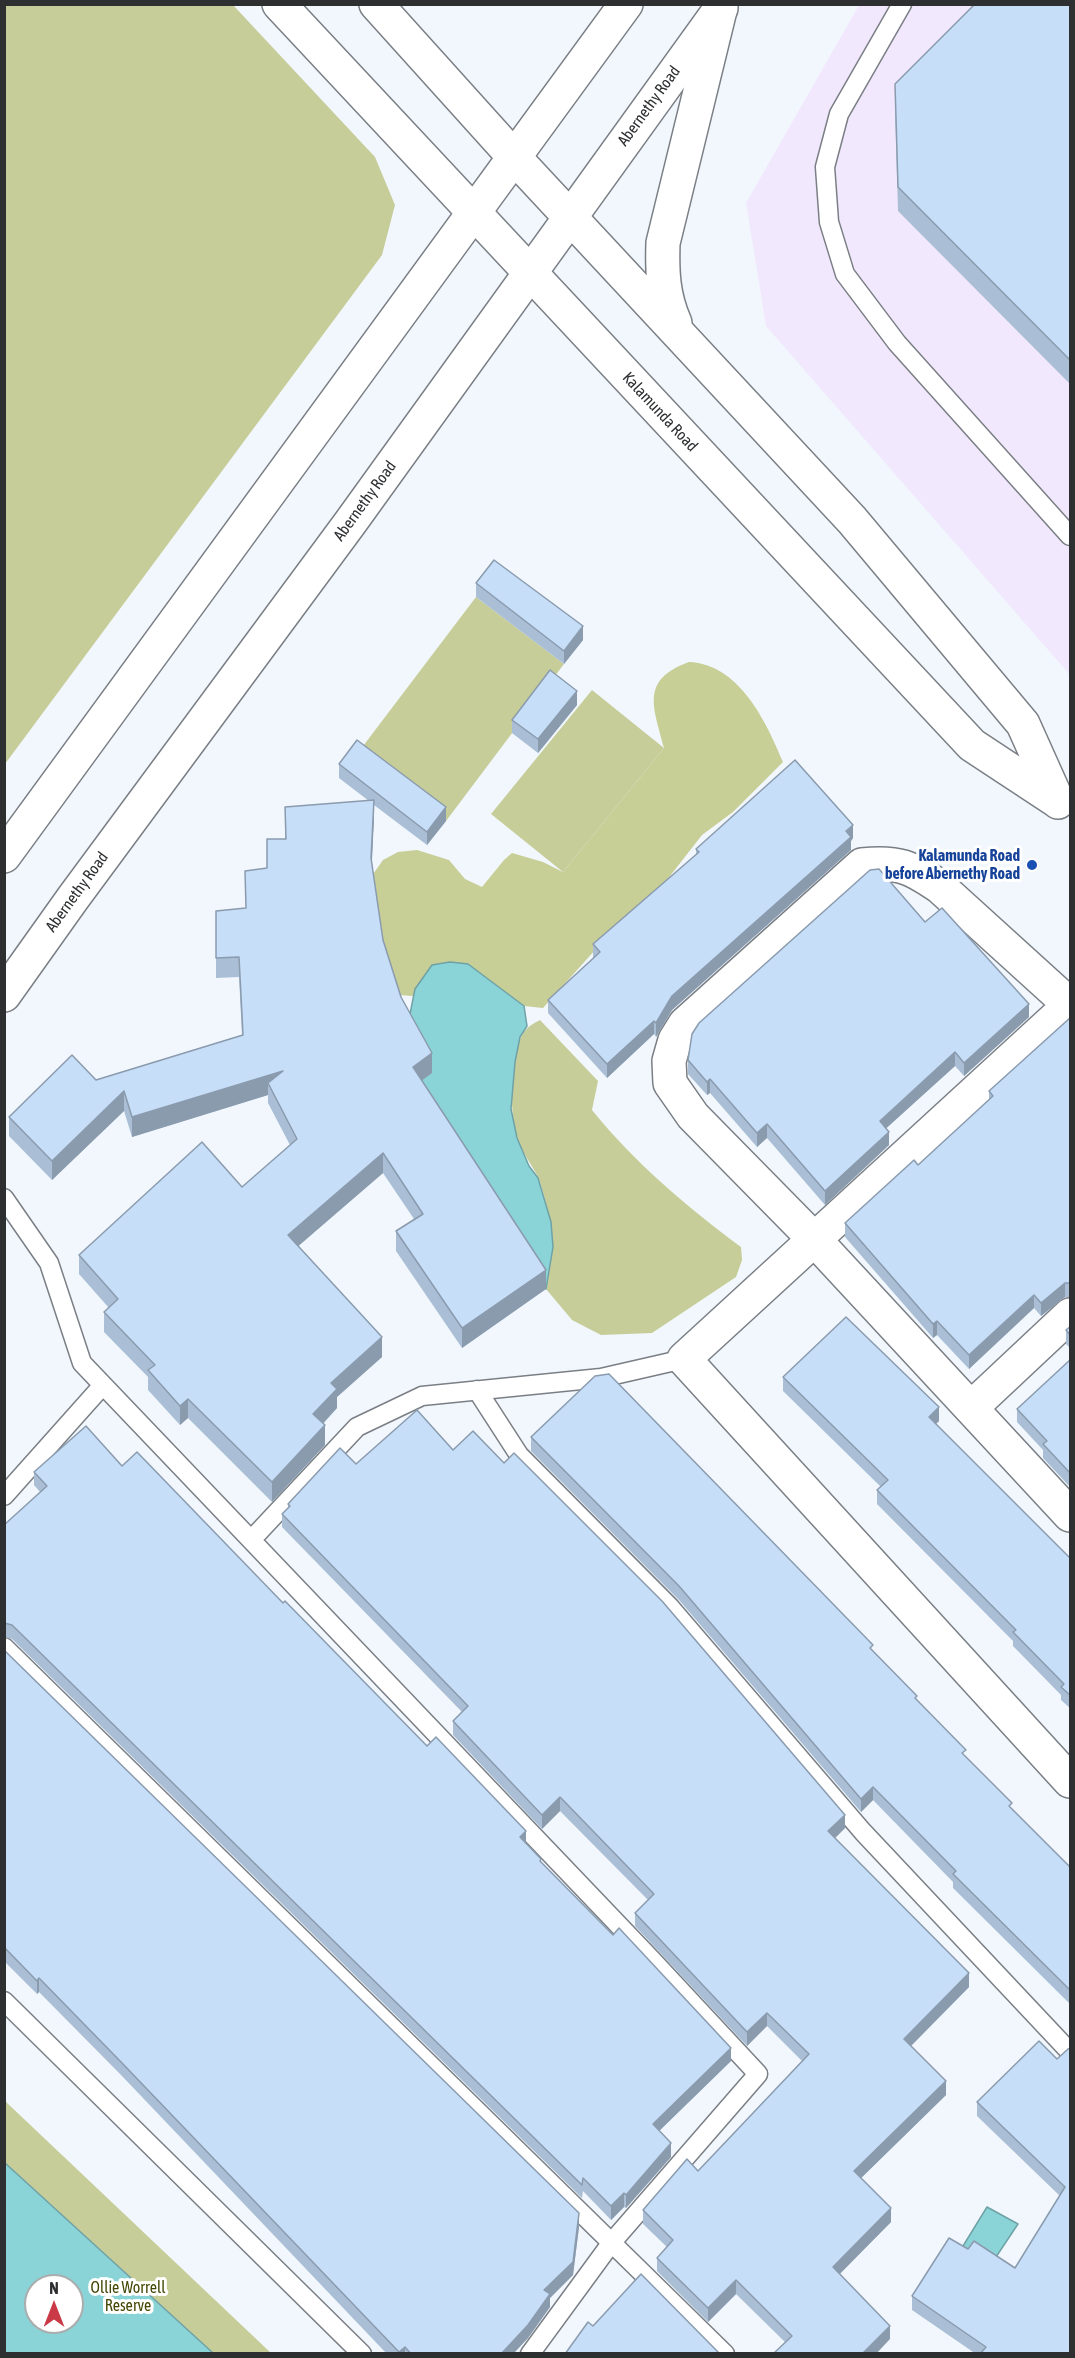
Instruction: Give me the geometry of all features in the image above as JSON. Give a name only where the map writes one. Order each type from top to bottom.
[{"type":"main road","name":"Kalamunda Road","points":[[279,4],[972,745],[1064,809]]},
{"type":"main road","name":"Kalamunda Road","points":[[376,4],[514,157],[852,520],[1023,724],[1064,809]]},
{"type":"main road","points":[[4,856],[626,4]]},
{"type":"main road","points":[[679,332],[666,303],[662,274],[663,243],[722,7]]},
{"type":"main road","name":"Abernethy Road","points":[[4,995],[73,897],[350,523],[722,7]]},
{"type":"main road","points":[[1071,1515],[813,1238],[693,1116],[670,1083],[669,1061],[675,1040],[685,1024],[862,865],[890,862],[917,871],[940,887],[1070,1005],[813,1238],[684,1359],[1071,1782]]},
{"type":"main road","points":[[972,1408],[1071,1315]]},
{"type":"lane","points":[[902,4],[839,114],[825,167],[829,222],[845,274],[897,343],[1071,536]]},
{"type":"lane","points":[[4,1198],[49,1263],[82,1363],[252,1539],[758,2074],[612,2242],[530,2354]]},
{"type":"lane","points":[[252,1539],[357,1427],[422,1396],[601,1378],[684,1359]]},
{"type":"lane","points":[[4,1496],[103,1385]]},
{"type":"lane","points":[[477,1390],[519,1455],[670,1607],[863,1832],[1071,2052]]},
{"type":"lane","points":[[4,1647],[725,2354]]},
{"type":"lane","points":[[4,2001],[362,2354]]},
{"type":"shaded area","points":[[859,5],[1070,5],[1070,675],[766,326],[746,203]]},
{"type":"green space","points":[[5,4],[233,5],[375,157],[395,205],[382,255],[5,764]]},
{"type":"green space","points":[[476,597],[564,664],[446,821],[357,754]]},
{"type":"green space","points":[[689,662],[707,665],[736,684],[759,713],[783,762],[733,812],[702,835],[656,894],[596,949],[543,1008],[524,1006],[467,964],[413,996],[398,995],[383,960],[371,877],[383,860],[398,852],[417,850],[449,860],[465,879],[482,887],[512,853],[543,862],[563,872],[664,748],[654,708],[656,687],[673,669]]},
{"type":"green space","points":[[592,690],[664,748],[563,872],[491,814]]},
{"type":"green space","points":[[540,1020],[598,1081],[592,1110],[608,1129],[662,1183],[741,1247],[742,1260],[736,1277],[652,1333],[601,1335],[572,1320],[546,1289],[552,1246],[549,1217],[539,1180],[519,1142],[513,1117],[512,1098],[516,1052],[520,1040],[529,1027]]},
{"type":"green space","name":"Ollie Worrell Reserve","points":[[5,2101],[271,2353],[5,2353]]},
{"type":"water","points":[[450,962],[468,964],[524,1006],[527,1026],[520,1037],[515,1062],[511,1109],[517,1138],[529,1166],[538,1178],[551,1222],[553,1247],[546,1289],[413,1087],[410,1014],[415,989],[432,965]]},
{"type":"water","points":[[4,2163],[5,2163],[213,2353],[5,2353]]},
{"type":"water","points":[[987,2207],[1018,2224],[990,2266],[963,2246]]},
{"type":"building","points":[[975,4],[1071,4],[1071,361],[898,187],[895,84]]},
{"type":"building","points":[[494,560],[583,626],[564,651],[476,583]]},
{"type":"building","points":[[550,670],[577,691],[538,739],[512,720]]},
{"type":"building","points":[[357,740],[446,807],[427,832],[339,764]]},
{"type":"building","points":[[795,760],[853,825],[846,831],[851,837],[672,996],[656,1023],[654,1021],[607,1064],[548,1000],[600,952],[593,944],[699,852],[696,849]]},
{"type":"building","points":[[374,800],[371,858],[383,940],[401,997],[432,1053],[413,1067],[546,1270],[462,1328],[396,1231],[423,1214],[383,1153],[288,1235],[382,1337],[331,1383],[337,1389],[313,1414],[325,1425],[272,1482],[188,1399],[180,1406],[148,1370],[155,1365],[104,1312],[118,1299],[79,1255],[202,1142],[242,1187],[297,1139],[268,1083],[283,1071],[132,1117],[124,1091],[52,1161],[9,1117],[72,1055],[96,1080],[243,1035],[239,957],[216,958],[216,911],[246,908],[245,871],[267,868],[267,839],[286,839],[285,807]]},
{"type":"building","points":[[879,869],[925,922],[942,908],[1029,1004],[964,1063],[955,1052],[880,1121],[889,1132],[825,1191],[767,1124],[757,1133],[710,1079],[707,1082],[688,1060],[692,1034],[699,1023],[870,870]]},
{"type":"building","points":[[1071,1017],[1071,1283],[1065,1283],[1041,1303],[1034,1295],[969,1355],[937,1321],[933,1324],[845,1223],[914,1160],[918,1165],[993,1096],[989,1091]]},
{"type":"building","points":[[846,1317],[939,1407],[929,1417],[1071,1559],[1071,1696],[1061,1687],[1064,1684],[1013,1632],[1016,1630],[877,1490],[888,1480],[783,1377]]},
{"type":"building","points":[[1071,1326],[1071,1336],[1066,1330]]},
{"type":"building","points":[[1071,1359],[1071,1474],[1043,1444],[1047,1441],[1017,1409]]},
{"type":"building","points":[[609,1374],[873,1645],[870,1648],[966,1750],[962,1753],[1012,1803],[1009,1806],[1071,1868],[1071,1991],[953,1874],[956,1871],[873,1787],[861,1799],[679,1586],[531,1437],[595,1376]]},
{"type":"building","points":[[417,1410],[453,1450],[473,1431],[504,1463],[514,1453],[662,1601],[845,1815],[828,1831],[969,1973],[904,2039],[946,2081],[854,2171],[891,2208],[833,2267],[890,2326],[862,2354],[773,2354],[792,2336],[736,2280],[708,2308],[657,2258],[673,2240],[643,2210],[687,2159],[698,2171],[809,2054],[767,2013],[747,2032],[635,1913],[654,1894],[560,1797],[542,1815],[453,1721],[468,1706],[282,1514],[290,1506],[288,1504],[340,1448],[356,1464]]},
{"type":"building","points":[[86,1426],[122,1466],[137,1452],[283,1603],[285,1601],[427,1746],[436,1737],[526,1831],[520,1837],[541,1859],[540,1861],[613,1935],[619,1928],[731,2048],[653,2124],[671,2143],[626,2195],[624,2193],[611,2206],[583,2178],[582,2185],[12,1625],[4,1623],[4,1525],[47,1486],[34,1472]]},
{"type":"building","points":[[4,1650],[579,2213],[573,2262],[544,2290],[550,2294],[528,2325],[501,2354],[411,2354],[405,2347],[399,2352],[122,2063],[39,1978],[37,1981],[4,1947]]},
{"type":"building","points":[[1039,2041],[1057,2059],[1071,2048],[1071,2354],[980,2354],[986,2347],[912,2296],[949,2238],[968,2249],[974,2241],[1015,2268],[1065,2187],[977,2102]]},
{"type":"building","points":[[641,2274],[720,2354],[565,2354],[588,2322],[593,2326]]},
{"type":"place","name":"Kalamunda Road before Abernethy Road","points":[[1032,865]]}]
